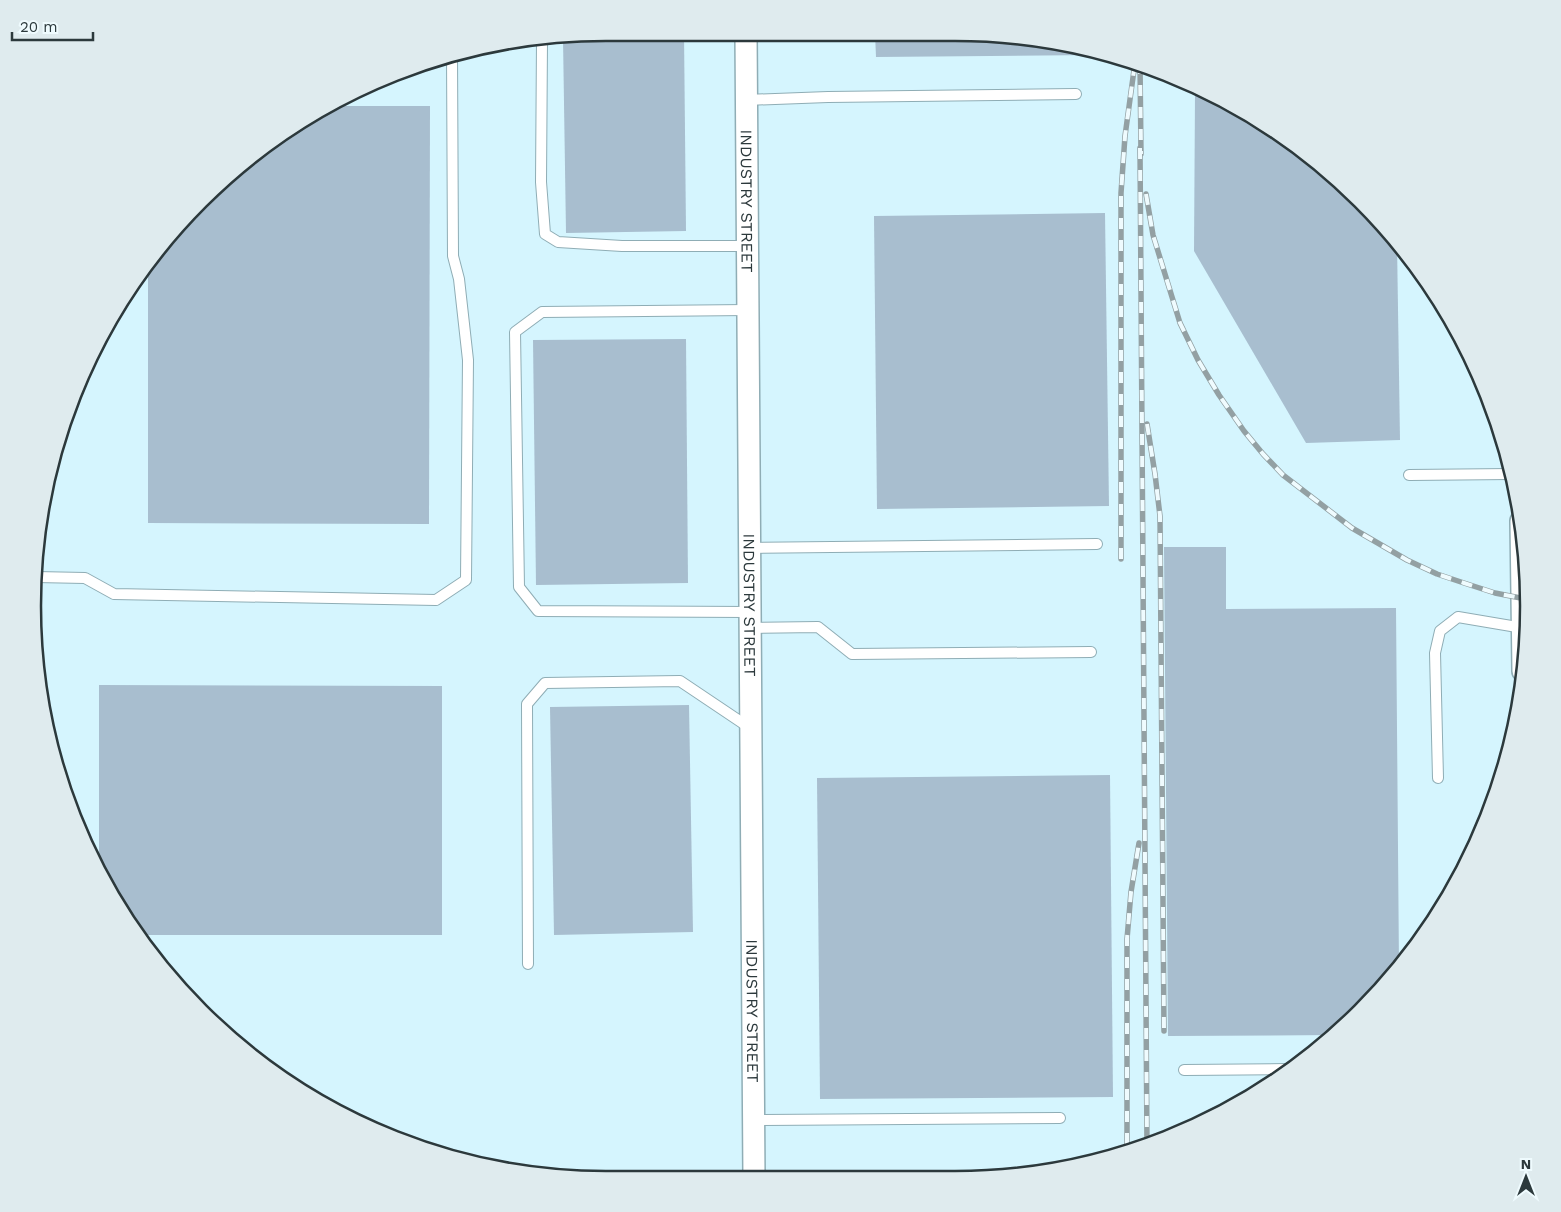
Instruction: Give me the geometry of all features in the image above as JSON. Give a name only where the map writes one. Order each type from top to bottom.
[{"type":"street","name":"INDUSTRY STREET","points":[[746,41],[754,1171]]},
{"type":"lane","points":[[542,45],[541,182],[545,234],[558,242],[613,245],[748,246]]},
{"type":"lane","points":[[42,576],[85,578],[114,594],[436,600],[466,580],[468,360],[459,279],[453,256],[452,62]]},
{"type":"lane","points":[[746,100],[828,97],[1076,94]]},
{"type":"lane","points":[[748,310],[542,312],[515,332],[519,586],[538,611],[750,620],[818,627],[852,654],[1092,652]]},
{"type":"lane","points":[[1409,475],[1504,474]]},
{"type":"lane","points":[[750,548],[1097,544]]},
{"type":"lane","points":[[1438,778],[1435,653],[1440,631],[1458,617],[1519,628]]},
{"type":"lane","points":[[528,964],[527,704],[545,683],[680,681],[751,729]]},
{"type":"lane","points":[[1184,1070],[1277,1070]]},
{"type":"lane","points":[[753,1120],[1060,1118]]},
{"type":"shaded area","points":[[569,42],[992,42],[1029,46],[1101,60],[1137,71],[1205,99],[1269,136],[1327,181],[1354,207],[1380,234],[1425,292],[1462,356],[1477,390],[1501,460],[1509,496],[1519,569],[1520,606],[1519,643],[1509,716],[1501,752],[1477,822],[1462,856],[1425,920],[1380,978],[1354,1005],[1327,1031],[1269,1076],[1205,1113],[1137,1141],[1101,1152],[1029,1166],[955,1171],[606,1171],[532,1166],[460,1152],[424,1141],[356,1113],[292,1076],[234,1031],[207,1005],[181,978],[136,920],[99,856],[71,788],[52,716],[42,643],[42,569],[52,496],[71,424],[99,356],[136,292],[181,234],[234,181],[292,136],[356,99],[424,71],[496,52]]},
{"type":"building","points":[[684,41],[686,231],[566,233],[563,43]]},
{"type":"building","points":[[875,41],[992,42],[1029,46],[1079,55],[876,57]]},
{"type":"building","points":[[1196,95],[1269,136],[1299,158],[1354,207],[1397,255],[1400,440],[1306,443],[1194,251]]},
{"type":"building","points":[[344,106],[430,106],[429,524],[148,523],[148,276],[181,234],[207,207],[234,181],[292,136]]},
{"type":"building","points":[[1105,213],[1109,506],[877,509],[874,216]]},
{"type":"building","points":[[686,339],[688,583],[536,585],[533,340]]},
{"type":"building","points":[[1164,547],[1226,547],[1226,609],[1396,608],[1399,955],[1380,978],[1322,1035],[1168,1036]]},
{"type":"building","points":[[99,685],[442,686],[442,935],[147,935],[136,920],[99,856]]},
{"type":"building","points":[[689,705],[693,932],[554,935],[550,707]]},
{"type":"building","points":[[1110,775],[1113,1097],[820,1099],[817,778]]},
{"type":"railway","points":[[1121,559],[1121,193],[1125,136],[1134,70]]},
{"type":"railway","points":[[1140,72],[1141,154]]},
{"type":"railway","points":[[1140,148],[1147,1137]]},
{"type":"railway","points":[[1146,194],[1153,235],[1180,323],[1198,360],[1219,395],[1263,454],[1283,475],[1352,528],[1407,560],[1437,574],[1495,593],[1520,598]]},
{"type":"railway","points":[[1147,424],[1160,516],[1164,1031]]},
{"type":"railway","points":[[1127,1144],[1127,939],[1131,892],[1139,843]]}]
